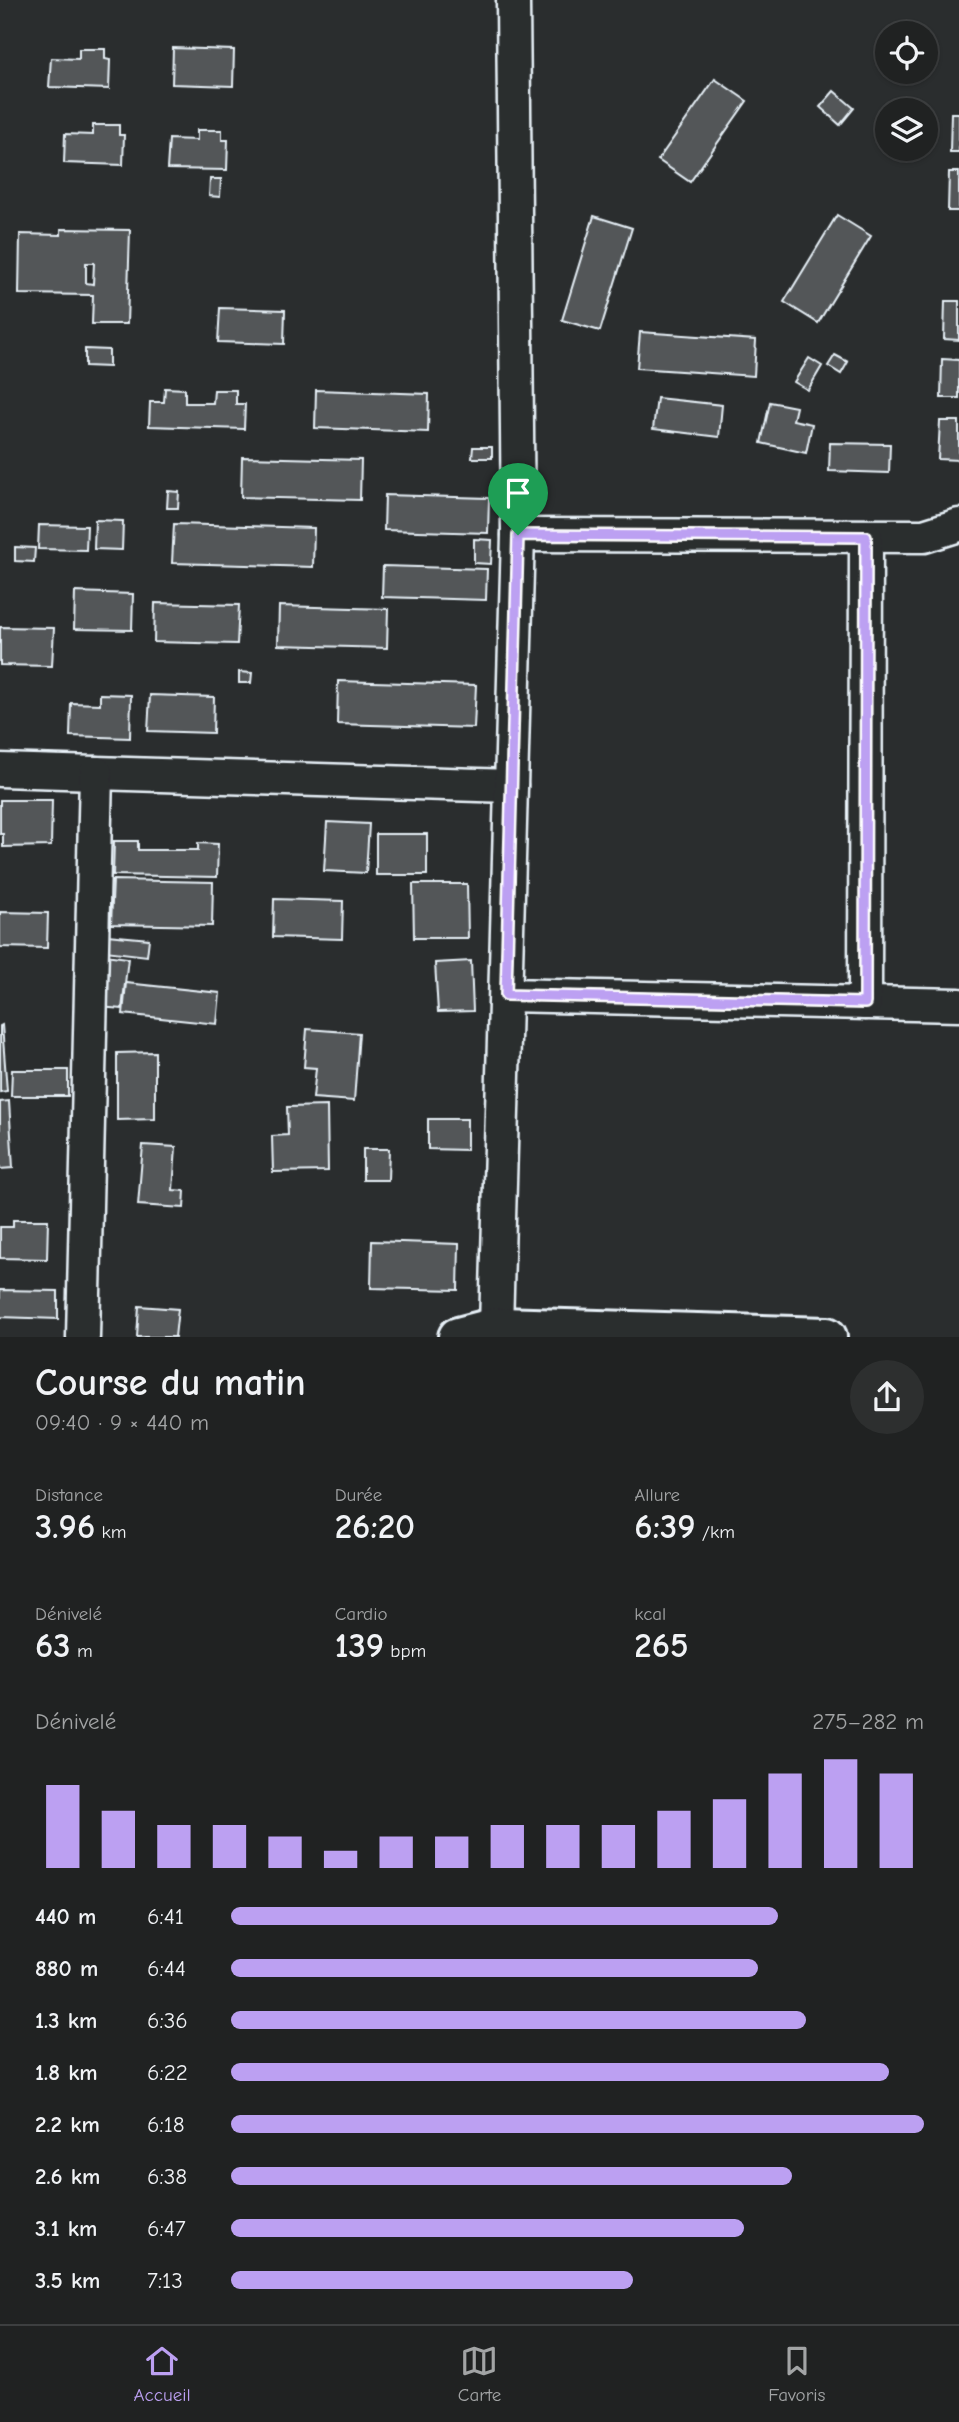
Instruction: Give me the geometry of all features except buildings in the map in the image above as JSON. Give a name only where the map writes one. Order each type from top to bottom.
[{"type":"main road","points":[[458,1337],[496,1327],[827,1337]]},
{"type":"street","points":[[496,1327],[518,535],[513,0]]},
{"type":"street","points":[[518,535],[924,536],[959,524]]},
{"type":"street","points":[[865,1003],[866,537]]},
{"type":"street","points":[[0,770],[511,786]]},
{"type":"street","points":[[83,1337],[96,773]]},
{"type":"street","points":[[506,995],[959,1005]]},
{"type":"route","points":[[518,535],[866,537],[865,1003],[506,995],[518,535]]}]
